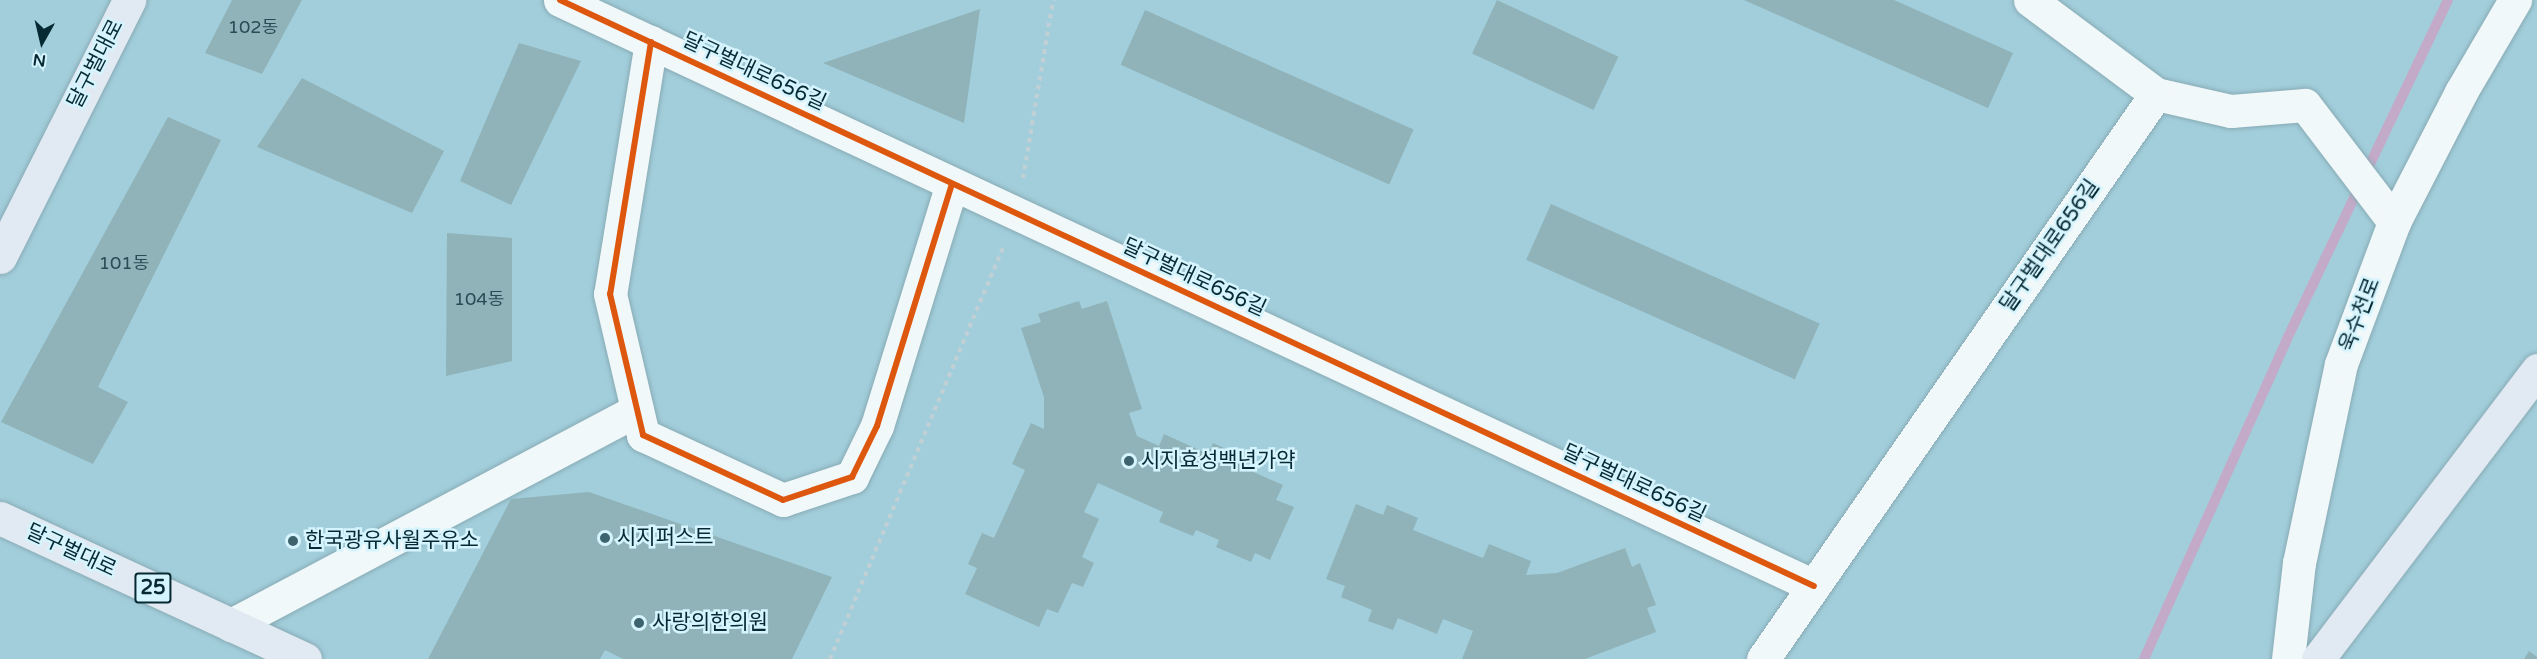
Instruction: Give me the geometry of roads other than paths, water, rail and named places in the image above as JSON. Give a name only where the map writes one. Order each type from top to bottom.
[{"type":"main road","name":"달구벌대로","points":[[0,256],[129,0]]},
{"type":"main road","points":[[2318,659],[2537,370]]},
{"type":"main road","name":"달구벌대로","points":[[0,518],[305,659]]},
{"type":"street","name":"달구벌대로656길","points":[[560,0],[1814,586]]},
{"type":"street","points":[[2030,0],[2156,94],[2231,111],[2305,105],[2394,222]]},
{"type":"street","name":"욱수천로","points":[[2288,659],[2300,563],[2341,364],[2394,222],[2461,92],[2515,0]]},
{"type":"street","points":[[651,42],[610,294],[643,435],[783,500],[852,477],[877,426],[952,184]]},
{"type":"street","name":"달구벌대로656길","points":[[1763,659],[2156,94]]},
{"type":"street","points":[[231,625],[637,410]]},
{"type":"waterway","points":[[2144,659],[2286,341],[2448,0]]},
{"type":"place","name":"시지효성백년가약","points":[[1129,461]]},
{"type":"place","name":"시지퍼스트","points":[[605,538]]},
{"type":"place","name":"한국광유사월주유소","points":[[293,541]]},
{"type":"place","name":"사랑의한의원","points":[[639,623]]}]
